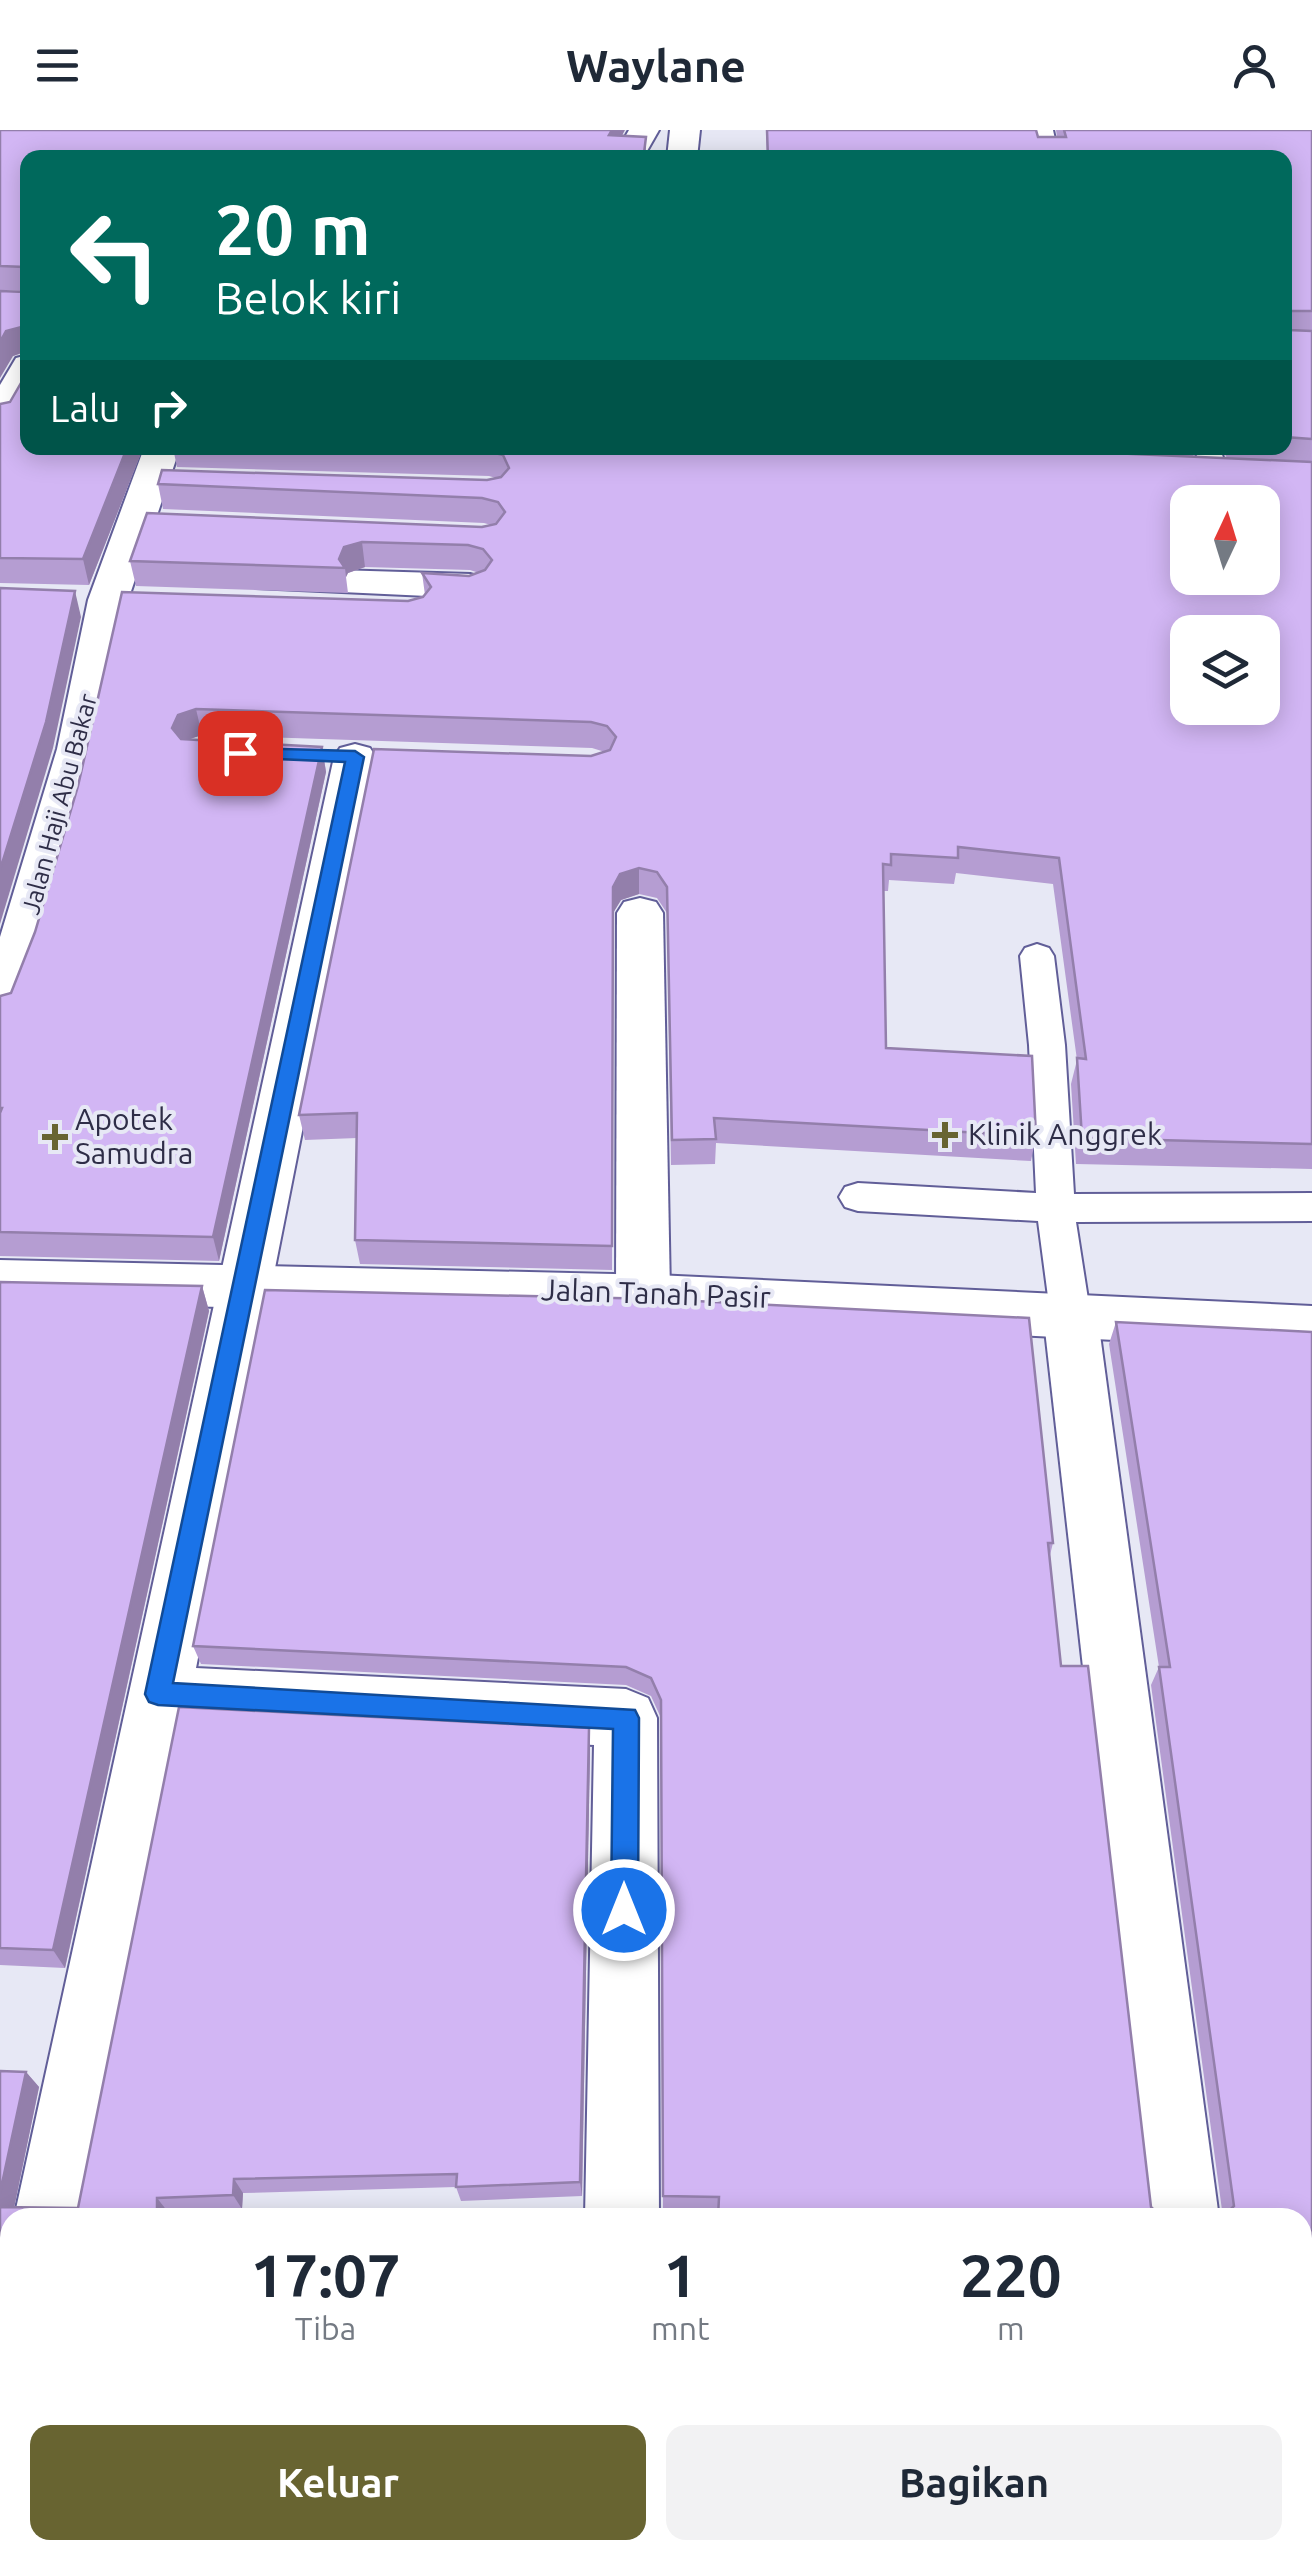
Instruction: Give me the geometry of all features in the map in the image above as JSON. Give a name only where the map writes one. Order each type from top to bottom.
[{"type":"street","points":[[0,418],[20,380]]},
{"type":"street","points":[[156,464],[190,482]]},
{"type":"street","name":"Jalan Haji Abu Bakar","points":[[0,1005],[20,886],[78,749],[136,523],[156,464]]},
{"type":"street","points":[[136,523],[174,524]]},
{"type":"street","points":[[411,611],[238,592],[470,586]]},
{"type":"street","points":[[53,2208],[355,757]]},
{"type":"street","points":[[640,913],[643,1292]]},
{"type":"street","name":"Jalan Tanah Pasir","points":[[0,1281],[643,1292],[1312,1328]]},
{"type":"street","points":[[1070,1312],[1181,2208]]},
{"type":"street","points":[[158,1694],[626,1718],[622,2208]]},
{"type":"lane","points":[[1205,463],[1312,476]]},
{"type":"lane","points":[[1037,956],[1045,1001],[1055,1208],[1070,1312]]},
{"type":"lane","points":[[858,1197],[1055,1208],[1312,1207]]},
{"type":"building","points":[[0,130],[612,130],[609,135],[646,137],[644,150],[20,150],[20,267],[0,266]]},
{"type":"building","points":[[767,130],[1036,130],[1038,137],[1066,137],[1064,130],[1312,130],[1312,311],[1292,311],[1292,150],[768,150]]},
{"type":"building","points":[[0,291],[20,292],[20,327],[6,331],[0,342]]},
{"type":"building","points":[[1292,330],[1312,331],[1312,439],[1292,438]]},
{"type":"building","points":[[20,385],[20,455],[124,455],[83,559],[0,558],[0,404],[10,402]]},
{"type":"building","points":[[503,455],[1156,455],[1312,462],[1312,1144],[1082,1138],[1077,1058],[1086,1059],[1059,858],[958,847],[958,858],[891,854],[891,865],[883,864],[886,1048],[1032,1056],[1036,1136],[714,1118],[716,1139],[672,1140],[667,887],[657,872],[639,868],[620,874],[613,887],[612,1246],[355,1240],[357,1113],[299,1115],[374,749],[591,756],[610,750],[616,737],[607,726],[591,722],[196,709],[178,715],[172,728],[181,739],[322,747],[213,1237],[0,1232],[0,996],[11,993],[35,932],[78,786],[122,592],[408,601],[423,597],[431,587],[422,573],[469,576],[485,570],[492,560],[483,549],[468,545],[362,542],[344,547],[339,559],[345,568],[130,561],[147,513],[482,527],[496,524],[505,512],[498,502],[482,498],[158,484],[162,470],[487,480],[501,477],[509,468]]},
{"type":"building","points":[[0,588],[75,591],[46,722],[0,870]]},
{"type":"building","points":[[0,1282],[202,1286],[53,1950],[0,1948]]},
{"type":"building","points":[[265,1290],[656,1299],[1029,1318],[1053,1543],[1048,1543],[1061,1666],[1088,1666],[1152,2208],[718,2208],[719,2197],[663,2196],[661,1700],[651,1678],[626,1667],[193,1646]]},
{"type":"building","points":[[1116,1322],[1312,1332],[1312,2208],[1232,2208],[1159,1667],[1170,1667]]},
{"type":"building","points":[[179,1707],[589,1728],[580,2182],[456,2187],[457,2174],[234,2179],[233,2195],[157,2198],[157,2208],[78,2208]]},
{"type":"building","points":[[0,2071],[26,2072],[0,2193]]},
{"type":"place","name":"Klinik Anggrek","points":[[945,1135]]},
{"type":"place","name":"Apotek Samudra","points":[[55,1137]]},
{"type":"route","points":[[240,753],[355,757],[158,1694],[626,1718],[624,1910]]}]
